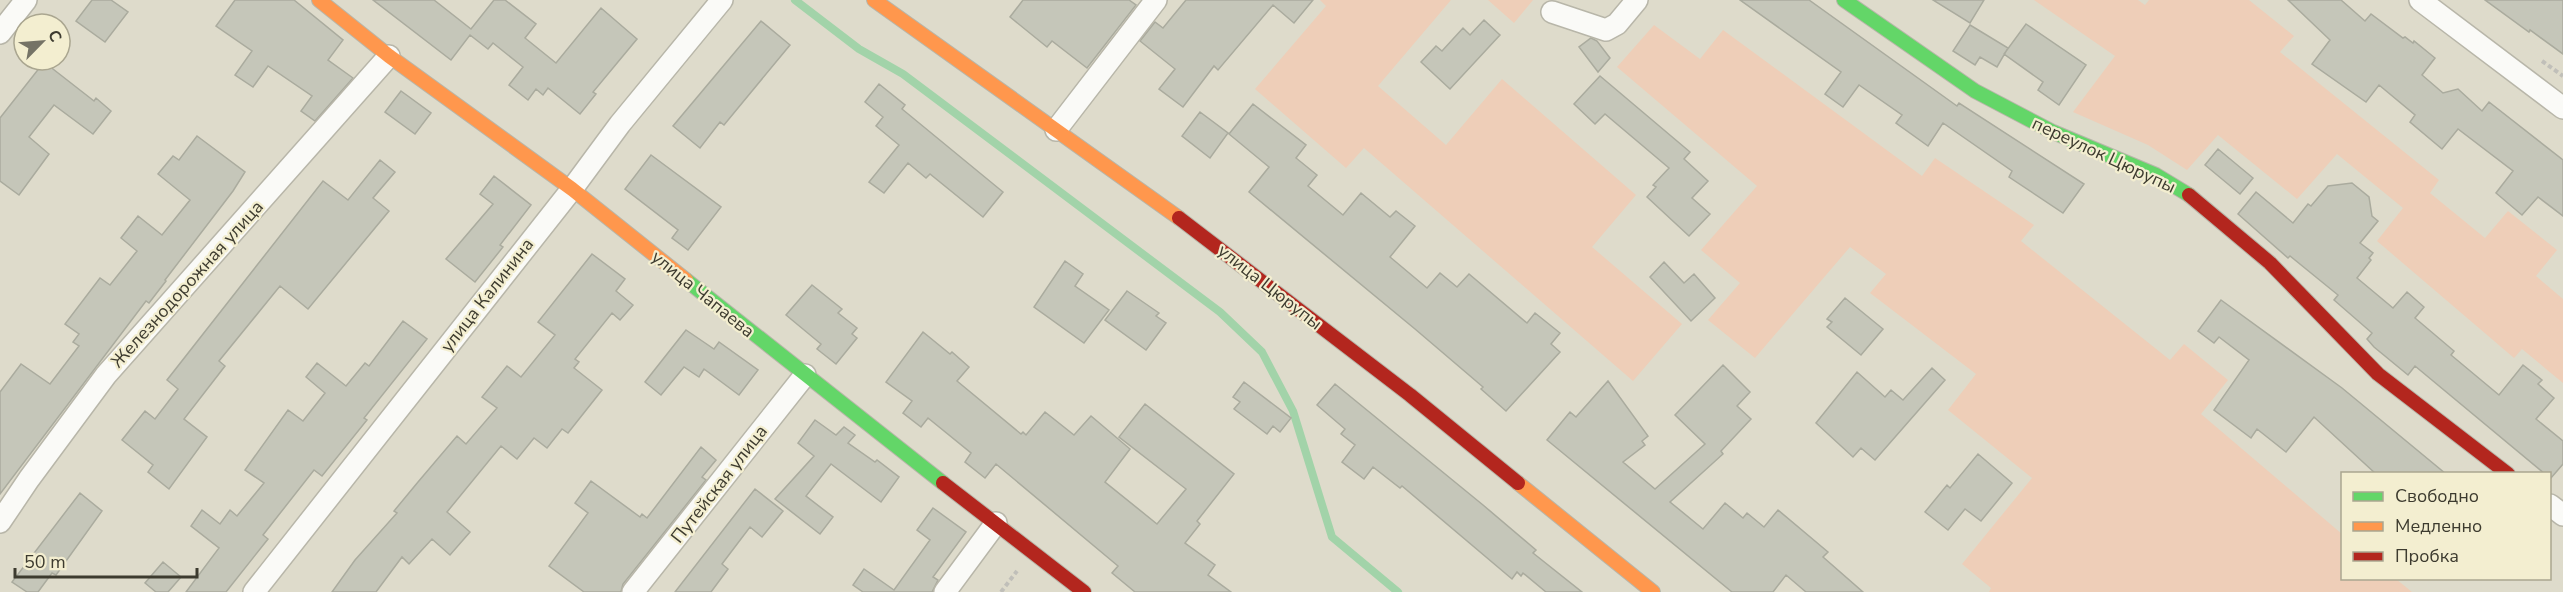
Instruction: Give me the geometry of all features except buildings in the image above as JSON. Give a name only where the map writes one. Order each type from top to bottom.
[{"type":"street","points":[[0,33],[26,0]]},
{"type":"street","name":"улица Чапаева","points":[[319,0],[389,56],[572,189],[805,375],[1084,592]]},
{"type":"street","name":"улица Калинина","points":[[254,592],[572,189],[620,124],[722,0]]},
{"type":"street","name":"улица Цюрупы","points":[[874,0],[1204,236],[1391,380],[1653,592]]},
{"type":"street","points":[[1056,130],[1156,0]]},
{"type":"street","points":[[1552,12],[1606,30],[1617,24],[1637,0]]},
{"type":"street","name":"переулок Цюрупы","points":[[1844,0],[1975,91],[2053,132],[2156,175],[2194,198],[2270,263],[2378,374],[2505,472]]},
{"type":"street","points":[[2420,0],[2563,108]]},
{"type":"street","name":"Железнодорожная улица","points":[[0,522],[106,375],[389,56]]},
{"type":"street","name":"Путейская улица","points":[[633,592],[805,375]]},
{"type":"street","points":[[2551,506],[2563,515]]},
{"type":"street","points":[[945,592],[996,523]]},
{"type":"shaded area","points":[[1320,0],[1451,0],[1378,86],[1446,145],[1502,79],[1636,195],[1592,247],[1682,324],[1633,381],[1364,148],[1346,168],[1255,89],[1326,6]]},
{"type":"shaded area","points":[[1488,0],[1533,0],[1514,23]]},
{"type":"shaded area","points":[[2034,0],[2138,0],[2145,5],[2149,0],[2249,0],[2294,36],[2280,52],[2439,180],[2430,193],[2485,238],[2508,211],[2557,250],[2536,276],[2563,299],[2563,383],[2522,349],[2514,358],[2377,241],[2403,208],[2337,154],[2297,199],[2218,135],[2187,170],[2148,145],[2073,112],[2115,56]]},
{"type":"shaded area","points":[[1654,25],[1700,59],[1723,30],[1922,176],[1935,158],[2034,225],[2021,241],[2170,360],[2184,344],[2228,380],[2201,414],[2341,533],[2341,580],[2397,580],[2412,592],[1989,592],[1991,588],[1962,564],[2032,478],[1948,410],[1976,374],[1870,293],[1886,274],[1850,247],[1755,358],[1708,320],[1740,283],[1701,250],[1757,186],[1617,67]]},
{"type":"waterway","points":[[795,0],[859,49],[903,74],[1220,312],[1262,352],[1293,411],[1332,537],[1398,592]]},
{"type":"traffic: fast","points":[[1844,0],[1975,91],[2053,132],[2156,175],[2189,195]]},
{"type":"traffic: fast","points":[[686,280],[943,483]]},
{"type":"traffic: slow","points":[[319,0],[389,56],[572,189],[686,280]]},
{"type":"traffic: slow","points":[[874,0],[1179,218]]},
{"type":"traffic: slow","points":[[1518,483],[1653,592]]},
{"type":"traffic: jam","points":[[2189,195],[2270,263],[2378,374],[2505,472]]},
{"type":"traffic: jam","points":[[1179,218],[1410,395],[1518,483]]},
{"type":"traffic: jam","points":[[943,483],[1084,592]]}]
